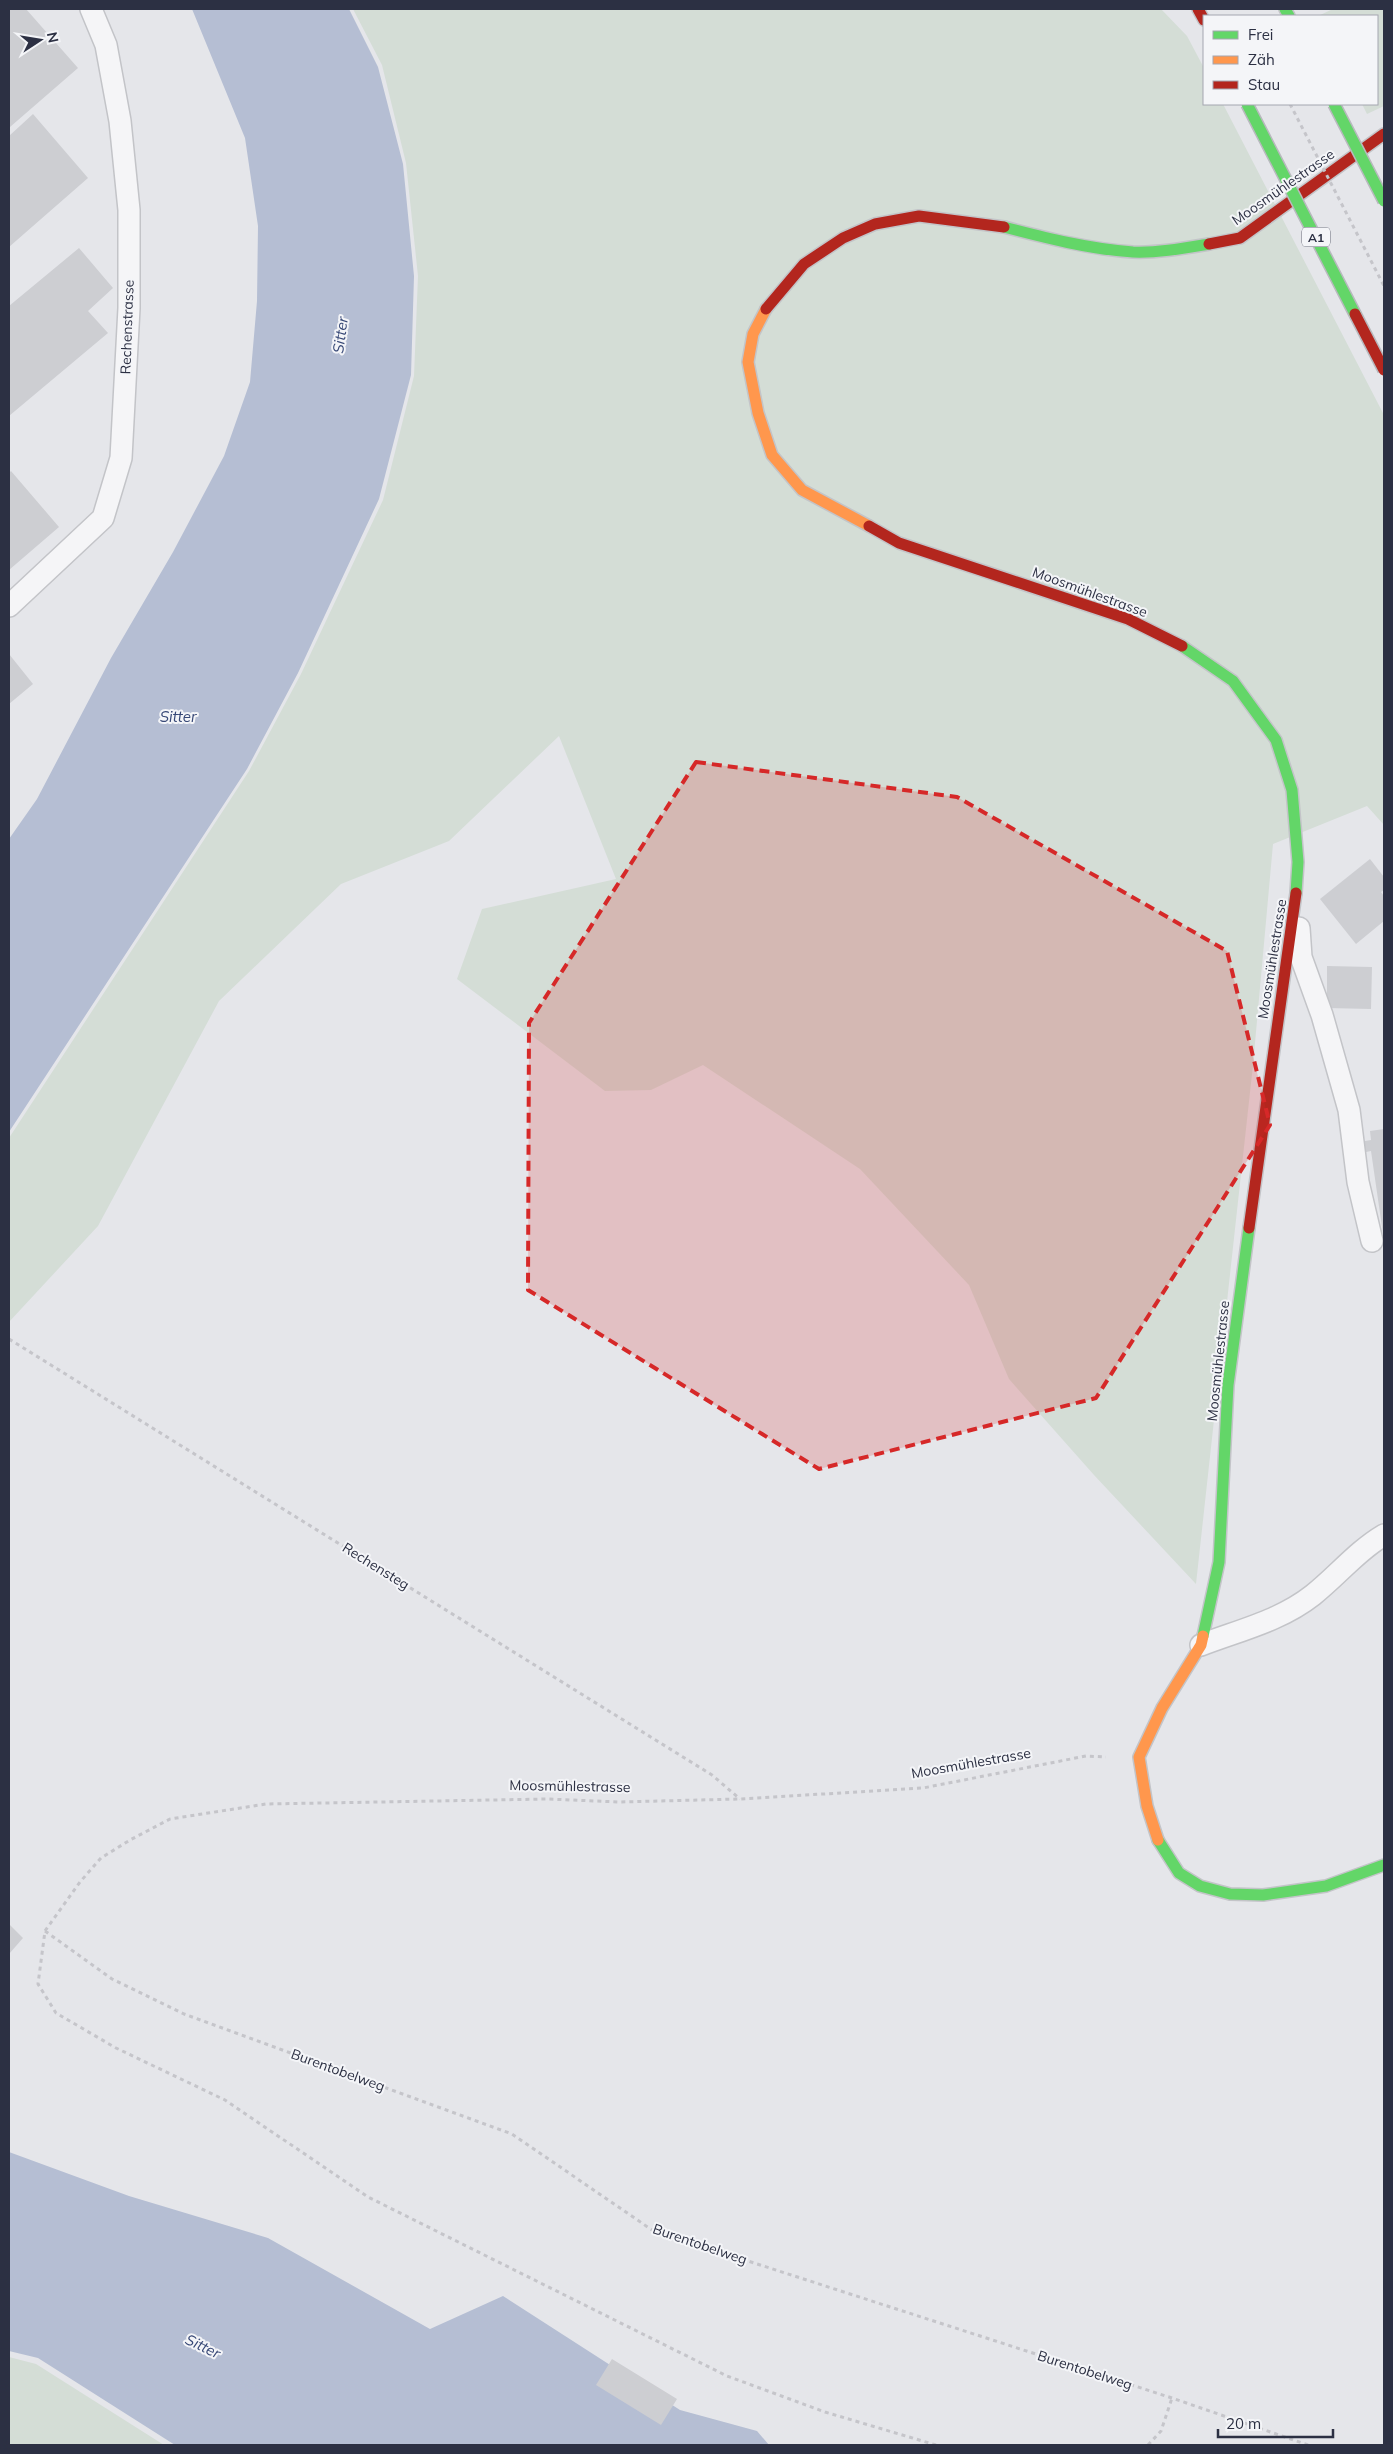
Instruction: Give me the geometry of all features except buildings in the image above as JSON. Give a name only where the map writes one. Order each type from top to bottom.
[{"type":"main road","name":"A1","points":[[1248,105],[1384,370]]},
{"type":"main road","points":[[1335,105],[1384,201]]},
{"type":"main road","name":"Moosmühlestrasse","points":[[1139,1758],[1162,1708],[1201,1645],[1219,1562],[1228,1385],[1268,1080],[1296,903],[1298,862],[1292,790],[1276,740],[1233,681],[1187,648],[1128,619],[899,543],[802,490],[772,455],[758,413],[748,362],[753,334],[768,305],[804,264],[843,238],[875,224],[920,216],[998,226],[1076,245],[1134,252],[1179,249],[1240,238],[1384,134]]},
{"type":"main road","points":[[1139,1758],[1148,1806],[1159,1844],[1179,1873],[1200,1886],[1230,1894],[1263,1895],[1326,1886],[1384,1865]]},
{"type":"lane","name":"Rechenstrasse","points":[[9,606],[103,518],[121,458],[128,308],[129,210],[120,121],[106,45],[91,9]]},
{"type":"lane","points":[[1296,903],[1302,957],[1322,1014],[1349,1110],[1358,1182],[1372,1241]]},
{"type":"lane","points":[[1201,1645],[1258,1626],[1286,1612],[1313,1595],[1369,1544],[1384,1535]]},
{"type":"path","points":[[1291,105],[1384,286]]},
{"type":"path","name":"Rechensteg","points":[[9,1339],[712,1775],[740,1799]]},
{"type":"path","name":"Moosmühlestrasse","points":[[46,1931],[80,1882],[101,1858],[130,1840],[170,1820],[266,1804],[548,1799],[619,1802],[740,1799],[923,1788],[1086,1756],[1139,1758]]},
{"type":"path","points":[[46,1931],[38,1984],[56,2013],[116,2048],[225,2100],[368,2197],[727,2376],[825,2412],[936,2445]]},
{"type":"path","name":"Burentobelweg","points":[[46,1931],[112,1979],[184,2014],[512,2134],[652,2230],[1172,2398],[1308,2445]]},
{"type":"path","points":[[1148,2445],[1161,2431],[1172,2398]]},
{"type":"highlighted area","points":[[696,762],[957,797],[1227,951],[1270,1125],[1096,1398],[819,1469],[528,1290],[529,1023]]},
{"type":"shaded area","points":[[353,9],[1161,9],[1187,36],[1203,66],[1203,105],[1224,105],[1384,415],[1384,825],[1367,806],[1273,844],[1253,1065],[1196,1584],[1094,1475],[1009,1379],[969,1285],[860,1169],[703,1065],[651,1090],[605,1091],[457,979],[482,909],[616,879],[559,736],[449,841],[341,884],[219,1001],[98,1226],[9,1322],[9,1138],[249,771],[301,674],[383,500],[414,376],[418,276],[406,163],[382,65]]},
{"type":"shaded area","points":[[1333,9],[1384,9],[1384,106],[1367,114],[1362,105],[1378,105],[1378,15],[1320,15]]},
{"type":"shaded area","points":[[9,2357],[36,2364],[164,2445],[9,2445]]},
{"type":"water","name":"Sitter","points":[[192,9],[349,9],[378,67],[403,164],[414,276],[411,375],[379,499],[298,673],[247,769],[9,1132],[9,839],[37,799],[111,658],[173,552],[224,456],[250,382],[257,301],[258,226],[245,138]]},
{"type":"water","name":"Sitter","points":[[9,2152],[129,2196],[268,2238],[430,2329],[503,2296],[680,2410],[757,2431],[769,2445],[175,2445],[38,2358],[9,2351]]},
{"type":"traffic: fast","points":[[1285,9],[1288,15]]},
{"type":"traffic: fast","points":[[1248,105],[1355,314]]},
{"type":"traffic: fast","points":[[1335,105],[1384,201]]},
{"type":"traffic: fast","points":[[1004,227],[1084,246],[1117,251],[1162,251],[1209,244]]},
{"type":"traffic: fast","points":[[1182,646],[1233,681],[1276,740],[1292,790],[1298,862],[1296,893]]},
{"type":"traffic: fast","points":[[1203,1636],[1219,1562],[1228,1385],[1249,1228]]},
{"type":"traffic: fast","points":[[1158,1840],[1179,1873],[1200,1886],[1230,1894],[1263,1895],[1326,1886],[1384,1865]]},
{"type":"traffic: slow","points":[[766,309],[753,334],[748,362],[758,413],[772,455],[802,490],[869,526]]},
{"type":"traffic: slow","points":[[1158,1840],[1147,1806],[1139,1757],[1162,1708],[1201,1645],[1203,1636]]},
{"type":"traffic: jam","points":[[1198,9],[1203,18]]},
{"type":"traffic: jam","points":[[1209,244],[1240,238],[1384,134]]},
{"type":"traffic: jam","points":[[766,309],[804,264],[843,238],[875,224],[919,216],[1004,227]]},
{"type":"traffic: jam","points":[[1355,314],[1384,370]]},
{"type":"traffic: jam","points":[[869,526],[899,543],[1128,619],[1182,646]]},
{"type":"traffic: jam","points":[[1249,1228],[1296,893]]}]
